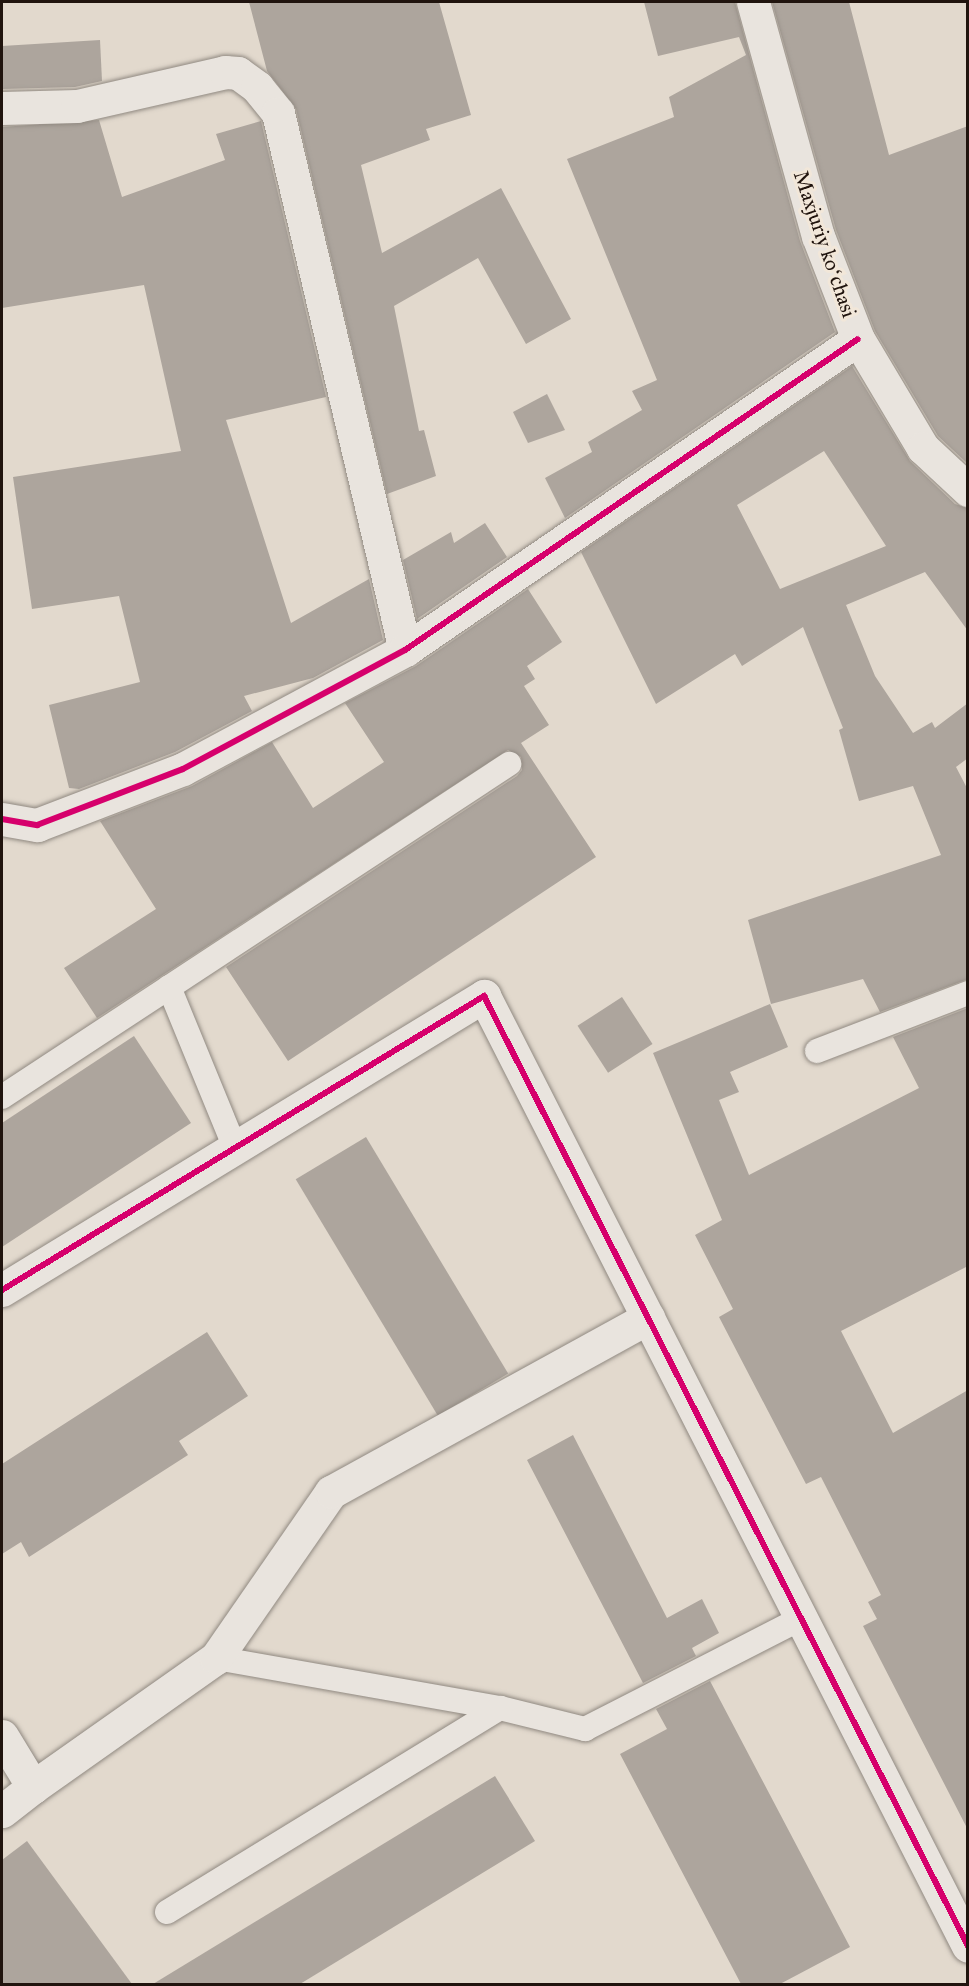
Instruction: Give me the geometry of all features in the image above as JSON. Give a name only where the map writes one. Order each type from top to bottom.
[{"type":"street","name":"Maxjuriy koʻchasi","points":[[753,2],[818,236],[858,339],[923,448],[968,490]]},
{"type":"street","points":[[2,108],[78,106],[225,72],[238,74],[257,87],[278,113],[405,650]]},
{"type":"street","points":[[2,819],[37,825],[183,769],[405,650],[858,339]]},
{"type":"street","points":[[2,1290],[484,996],[968,1946]]},
{"type":"street","points":[[2,1811],[216,1658],[331,1492],[648,1318]]},
{"type":"street","points":[[2,1736],[33,1787]]},
{"type":"lane","points":[[2,1097],[509,764]]},
{"type":"lane","points":[[169,987],[235,1148]]},
{"type":"lane","points":[[817,1051],[968,993]]},
{"type":"lane","points":[[216,1658],[500,1708],[585,1728],[800,1619]]},
{"type":"lane","points":[[166,1912],[500,1708]]},
{"type":"building","points":[[249,2],[439,2],[471,115],[426,129],[430,140],[361,165],[382,253],[501,188],[571,319],[526,344],[478,258],[394,306],[419,431],[424,430],[436,476],[387,494],[296,109],[267,71]]},
{"type":"building","points":[[644,2],[735,2],[800,241],[835,332],[565,518],[545,478],[592,452],[588,442],[642,410],[632,391],[657,380],[567,159],[674,117],[669,97],[746,55],[739,37],[658,56]]},
{"type":"building","points":[[772,2],[849,2],[889,155],[968,126],[968,464],[938,436],[875,331],[836,230]]},
{"type":"building","points":[[100,40],[102,81],[75,87],[2,89],[2,46]]},
{"type":"building","points":[[99,120],[122,197],[225,160],[216,134],[261,121],[326,397],[226,420],[291,623],[369,579],[383,640],[313,678],[244,696],[252,711],[175,752],[79,789],[69,788],[49,705],[140,682],[119,596],[32,609],[13,477],[181,451],[144,285],[2,308],[2,127]]},
{"type":"building","points":[[852,366],[910,461],[955,504],[968,508],[968,631],[925,572],[846,605],[875,676],[913,733],[932,722],[935,728],[968,703],[968,758],[956,767],[968,790],[968,979],[880,1012],[863,979],[771,1004],[748,920],[941,855],[913,786],[859,801],[839,730],[843,728],[803,627],[742,666],[735,654],[656,704],[581,552]],"holes":[[[824,451],[886,546],[780,589],[737,505]]]},
{"type":"building","points":[[547,394],[565,430],[528,443],[513,412]]},
{"type":"building","points":[[485,523],[507,557],[417,619],[403,560],[451,532],[454,543]]},
{"type":"building","points":[[528,589],[562,642],[527,666],[535,679],[524,686],[549,725],[521,743],[596,857],[288,1061],[226,967],[517,776],[522,770],[521,757],[508,750],[97,1018],[64,968],[156,909],[100,821],[192,786],[272,742],[313,808],[384,762],[345,703],[416,666]]},
{"type":"building","points":[[622,997],[652,1044],[608,1073],[578,1026]]},
{"type":"building","points":[[770,1004],[788,1047],[730,1072],[739,1092],[719,1100],[749,1175],[919,1088],[893,1037],[968,1008],[968,1266],[841,1331],[893,1433],[968,1390],[968,1830],[863,1626],[877,1619],[868,1602],[881,1595],[821,1477],[806,1484],[719,1317],[733,1309],[695,1235],[722,1220],[653,1053]]},
{"type":"building","points":[[134,1036],[191,1123],[2,1247],[2,1123]]},
{"type":"building","points":[[366,1137],[508,1374],[438,1416],[296,1179]]},
{"type":"building","points":[[207,1332],[248,1396],[179,1441],[188,1455],[29,1557],[21,1542],[2,1554],[2,1464]]},
{"type":"building","points":[[573,1435],[667,1618],[702,1599],[719,1633],[692,1648],[696,1656],[643,1683],[527,1460]]},
{"type":"building","points":[[710,1681],[850,1947],[780,1984],[741,1984],[620,1754],[667,1729],[656,1709]]},
{"type":"building","points":[[495,1776],[535,1841],[300,1984],[153,1984]]},
{"type":"building","points":[[27,1841],[132,1984],[2,1984],[2,1860]]},
{"type":"cycle path","points":[[2,819],[37,825],[183,769],[405,650],[858,339]]},
{"type":"cycle path","points":[[2,1290],[484,996],[968,1946]]}]
